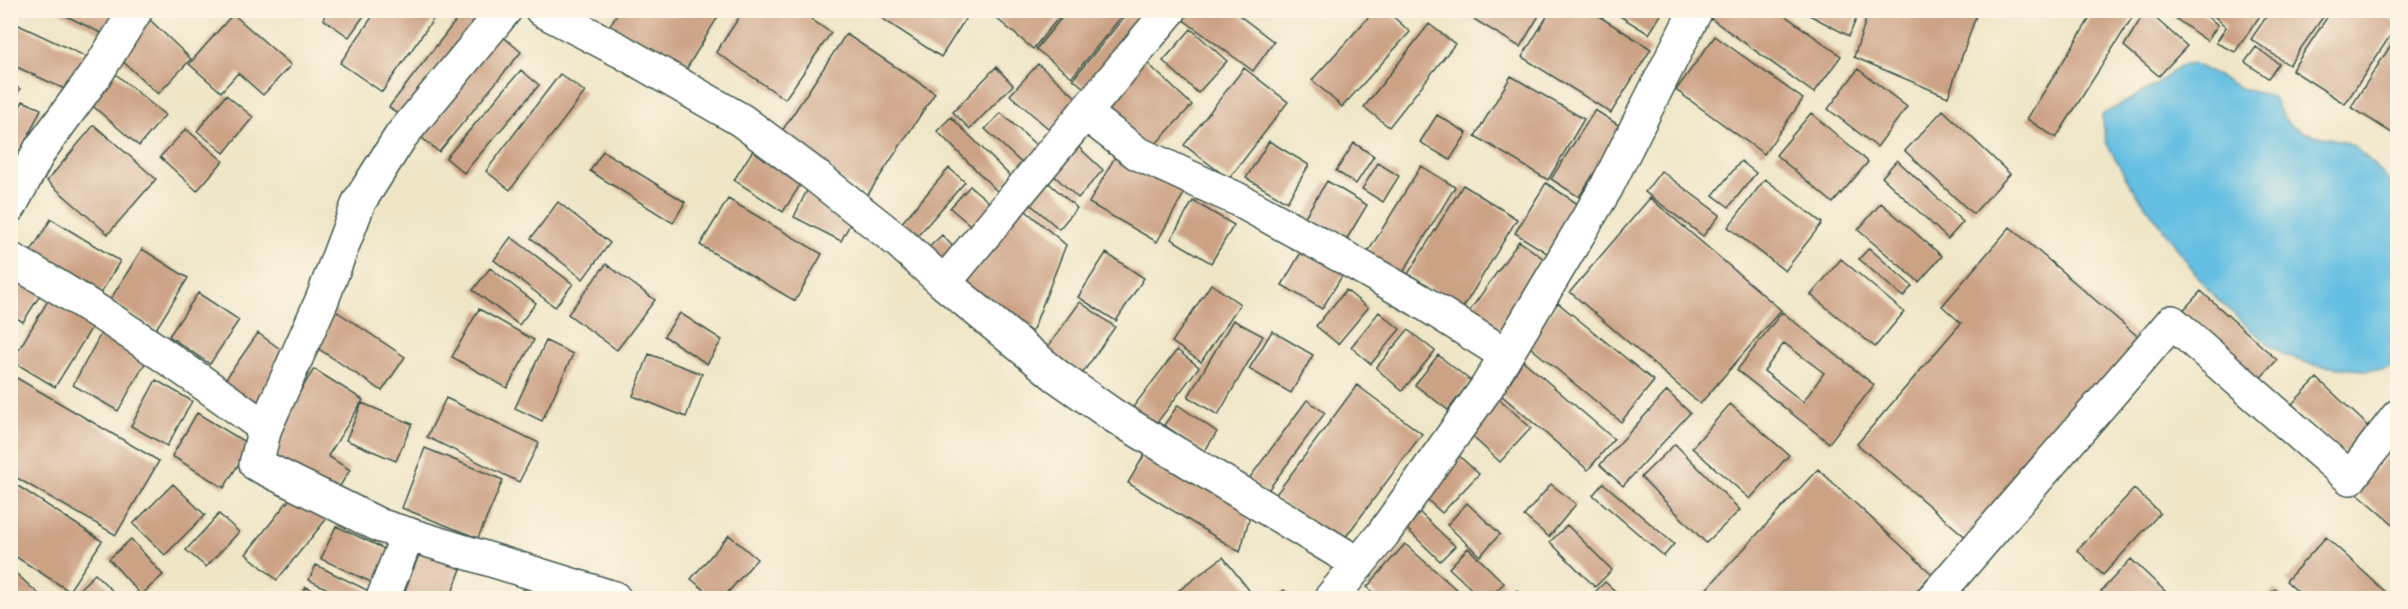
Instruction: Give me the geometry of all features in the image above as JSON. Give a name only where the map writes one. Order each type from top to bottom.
[{"type":"street","points":[[10,206],[40,150],[98,71],[136,10]]},
{"type":"street","points":[[505,10],[400,136],[359,202],[322,300],[265,428],[256,464],[381,526],[614,598]]},
{"type":"street","points":[[542,10],[621,51],[741,120],[812,172],[891,235],[944,283],[1057,376],[1114,416],[1359,564]]},
{"type":"street","points":[[944,283],[1170,10]]},
{"type":"street","points":[[1331,598],[1359,564],[1487,387],[1606,188],[1696,10]]},
{"type":"street","points":[[1086,114],[1137,153],[1237,199],[1347,259],[1419,300],[1506,355]]},
{"type":"street","points":[[10,260],[107,316],[191,373],[265,428]]},
{"type":"street","points":[[1934,598],[2172,322],[2350,478],[2397,416]]},
{"type":"street","points":[[383,598],[408,534]]},
{"type":"water","points":[[2195,64],[2240,88],[2272,97],[2284,118],[2295,128],[2349,144],[2373,164],[2394,188],[2398,195],[2397,366],[2381,370],[2363,370],[2313,365],[2284,355],[2250,329],[2208,290],[2130,184],[2106,142],[2102,115],[2154,86],[2180,66]]},
{"type":"building","points":[[54,10],[115,10],[103,34]]},
{"type":"building","points":[[328,10],[368,10],[349,37],[323,19]]},
{"type":"building","points":[[377,10],[433,10],[437,14],[382,92],[340,63]]},
{"type":"building","points":[[464,10],[490,10],[407,122],[389,107]]},
{"type":"building","points":[[619,10],[722,10],[681,78],[606,32]]},
{"type":"building","points":[[744,10],[798,10],[831,33],[785,99],[716,52]]},
{"type":"building","points":[[869,10],[971,10],[941,57]]},
{"type":"building","points":[[1002,10],[1065,10],[1033,49],[996,18]]},
{"type":"building","points":[[1068,10],[1127,10],[1072,77],[1036,49]]},
{"type":"building","points":[[1130,10],[1165,10],[1094,96],[1073,79]]},
{"type":"building","points":[[1176,10],[1232,10],[1274,42],[1253,71],[1174,13]]},
{"type":"building","points":[[1375,10],[1386,10],[1410,32],[1342,107],[1312,80]]},
{"type":"building","points":[[1469,10],[1535,10],[1540,14],[1520,47],[1467,15]]},
{"type":"building","points":[[1551,10],[1589,10],[1651,49],[1611,113],[1522,57]]},
{"type":"building","points":[[1610,10],[1664,10],[1649,34]]},
{"type":"building","points":[[1716,10],[1777,10],[1841,56],[1814,93],[1710,18]]},
{"type":"building","points":[[1800,10],[1860,10],[1849,36]]},
{"type":"building","points":[[1869,10],[1978,10],[1948,97],[1854,57]]},
{"type":"building","points":[[2095,10],[2137,10],[2056,138],[2027,119]]},
{"type":"building","points":[[2146,10],[2187,46],[2159,76],[2124,46]]},
{"type":"building","points":[[2164,10],[2198,10],[2218,25],[2207,41]]},
{"type":"building","points":[[2208,10],[2264,10],[2235,52],[2216,43],[2226,27]]},
{"type":"building","points":[[2271,10],[2328,10],[2289,65],[2251,39]]},
{"type":"building","points":[[2332,10],[2374,10],[2398,24],[2345,104],[2292,70]]},
{"type":"building","points":[[233,14],[291,65],[263,95],[238,73],[221,92],[189,64]]},
{"type":"building","points":[[149,19],[191,59],[158,94],[116,55]]},
{"type":"building","points":[[10,21],[87,57],[71,92],[10,64]]},
{"type":"building","points":[[1429,24],[1455,44],[1389,127],[1364,107]]},
{"type":"building","points":[[493,28],[521,52],[439,152],[411,129]]},
{"type":"building","points":[[1191,29],[1227,61],[1198,93],[1163,61]]},
{"type":"building","points":[[846,34],[935,93],[867,196],[778,137]]},
{"type":"building","points":[[2398,34],[2398,137],[2351,107]]},
{"type":"building","points":[[1715,36],[1803,99],[1764,154],[1676,90]]},
{"type":"building","points":[[2256,47],[2279,64],[2268,78],[2245,62]]},
{"type":"building","points":[[1143,59],[1192,105],[1150,150],[1101,103]]},
{"type":"building","points":[[1038,64],[1084,104],[1057,136],[1010,95]]},
{"type":"building","points":[[996,67],[1013,85],[970,129],[953,112]]},
{"type":"building","points":[[1244,68],[1288,102],[1229,179],[1184,145]]},
{"type":"building","points":[[1858,69],[1907,107],[1877,147],[1828,109]]},
{"type":"building","points":[[521,70],[539,85],[464,173],[446,158]]},
{"type":"building","points":[[112,71],[165,115],[139,146],[87,101]]},
{"type":"building","points":[[560,74],[585,92],[510,190],[486,171]]},
{"type":"building","points":[[1511,76],[1584,119],[1548,180],[1475,136]]},
{"type":"building","points":[[10,84],[20,89],[10,105]]},
{"type":"building","points":[[226,95],[253,117],[224,153],[197,131]]},
{"type":"building","points":[[23,101],[41,109],[21,151],[10,146],[10,127]]},
{"type":"building","points":[[1595,110],[1623,128],[1579,197],[1551,179]]},
{"type":"building","points":[[1943,110],[2010,174],[1973,214],[1905,151]]},
{"type":"building","points":[[1001,113],[1046,154],[1030,171],[985,129]]},
{"type":"building","points":[[1811,113],[1868,162],[1833,203],[1776,155]]},
{"type":"building","points":[[1437,115],[1467,133],[1450,160],[1420,142]]},
{"type":"building","points":[[951,117],[1011,177],[997,191],[937,131]]},
{"type":"building","points":[[94,125],[156,179],[108,234],[47,181]]},
{"type":"building","points":[[186,129],[223,161],[197,191],[160,157]]},
{"type":"building","points":[[1072,141],[1103,170],[1078,198],[1047,169]]},
{"type":"building","points":[[1269,141],[1309,165],[1287,202],[1246,178]]},
{"type":"building","points":[[1354,143],[1374,156],[1356,184],[1336,171]]},
{"type":"building","points":[[755,147],[804,179],[783,212],[734,180]]},
{"type":"building","points":[[1119,150],[1187,188],[1157,242],[1089,203]]},
{"type":"building","points":[[603,151],[685,202],[673,223],[590,171]]},
{"type":"building","points":[[1897,160],[1963,222],[1948,239],[1882,177]]},
{"type":"building","points":[[1741,161],[1756,173],[1729,207],[1713,195]]},
{"type":"building","points":[[1378,163],[1399,176],[1383,202],[1362,189]]},
{"type":"building","points":[[1421,166],[1455,187],[1398,281],[1363,260]]},
{"type":"building","points":[[949,168],[965,182],[915,239],[899,226]]},
{"type":"building","points":[[1661,171],[1720,215],[1703,236],[1645,192]]},
{"type":"building","points":[[1041,176],[1077,208],[1059,229],[1022,197]]},
{"type":"building","points":[[1765,179],[1822,223],[1785,271],[1728,227]]},
{"type":"building","points":[[1327,181],[1367,205],[1345,242],[1304,218]]},
{"type":"building","points":[[1546,183],[1581,206],[1550,255],[1515,233]]},
{"type":"building","points":[[1463,185],[1517,219],[1463,308],[1408,274]]},
{"type":"building","points":[[809,186],[857,211],[841,241],[794,217]]},
{"type":"building","points":[[970,186],[996,208],[976,230],[950,208]]},
{"type":"building","points":[[1650,198],[1781,310],[1700,404],[1570,292]]},
{"type":"building","points":[[728,199],[822,254],[795,301],[700,245]]},
{"type":"building","points":[[1193,201],[1234,225],[1211,263],[1171,239]]},
{"type":"building","points":[[558,202],[610,243],[583,279],[531,238]]},
{"type":"building","points":[[1881,203],[1942,256],[1919,282],[1858,230]]},
{"type":"building","points":[[1020,206],[1066,245],[1032,332],[957,281]]},
{"type":"building","points":[[51,219],[120,261],[98,298],[28,256]]},
{"type":"building","points":[[2010,227],[2142,340],[1969,540],[1857,444],[1961,323],[1942,306]]},
{"type":"building","points":[[942,235],[960,254],[942,270],[925,251]]},
{"type":"building","points":[[511,237],[573,284],[555,307],[494,260]]},
{"type":"building","points":[[1519,241],[1551,264],[1493,345],[1461,323]]},
{"type":"building","points":[[1304,247],[1345,271],[1322,309],[1282,285]]},
{"type":"building","points":[[1869,248],[1912,286],[1903,297],[1859,259]]},
{"type":"building","points":[[142,249],[188,278],[156,329],[110,300]]},
{"type":"building","points":[[1106,253],[1144,278],[1116,321],[1078,297]]},
{"type":"building","points":[[1841,259],[1904,312],[1875,347],[1811,295]]},
{"type":"building","points":[[10,263],[46,286],[23,322],[10,314]]},
{"type":"building","points":[[606,264],[655,300],[617,350],[568,314]]},
{"type":"building","points":[[490,268],[536,303],[519,325],[473,290]]},
{"type":"building","points":[[1211,284],[1240,304],[1201,362],[1172,342]]},
{"type":"building","points":[[1346,290],[1368,308],[1338,344],[1316,326]]},
{"type":"building","points":[[2201,291],[2277,360],[2252,387],[2176,318]]},
{"type":"building","points":[[53,292],[97,319],[55,387],[12,361]]},
{"type":"building","points":[[198,293],[239,320],[210,364],[169,336]]},
{"type":"building","points":[[1080,302],[1115,327],[1082,374],[1047,348]]},
{"type":"building","points":[[1558,303],[1654,381],[1621,422],[1525,343]]},
{"type":"building","points":[[330,307],[405,357],[382,391],[307,341]]},
{"type":"building","points":[[479,309],[534,340],[507,388],[452,357]]},
{"type":"building","points":[[1379,312],[1400,329],[1371,364],[1351,347]]},
{"type":"building","points":[[1782,312],[1874,385],[1829,443],[1737,370]],"holes":[[[1784,343],[1824,373],[1803,402],[1764,371]]]},
{"type":"building","points":[[680,313],[722,340],[707,364],[664,336]]},
{"type":"building","points":[[1233,320],[1263,336],[1218,415],[1188,397]]},
{"type":"building","points":[[103,330],[149,356],[118,411],[73,385]]},
{"type":"building","points":[[1408,330],[1435,351],[1402,391],[1376,368]]},
{"type":"building","points":[[1272,331],[1313,355],[1291,393],[1249,369]]},
{"type":"building","points":[[258,333],[294,359],[254,416],[218,390]]},
{"type":"building","points":[[546,341],[573,354],[542,421],[515,408]]},
{"type":"building","points":[[1177,350],[1199,367],[1153,428],[1130,411]]},
{"type":"building","points":[[649,354],[702,374],[686,417],[633,396]]},
{"type":"building","points":[[1438,355],[1471,381],[1448,410],[1415,385]]},
{"type":"building","points":[[1520,358],[1614,439],[1588,470],[1493,388]]},
{"type":"building","points":[[314,369],[363,400],[328,456],[350,470],[335,494],[264,449]]},
{"type":"building","points":[[10,374],[159,461],[116,535],[10,474]]},
{"type":"building","points":[[2317,378],[2378,435],[2353,462],[2292,404]]},
{"type":"building","points":[[156,380],[192,401],[167,446],[131,426]]},
{"type":"building","points":[[1357,385],[1422,434],[1339,546],[1274,497]]},
{"type":"building","points":[[1667,391],[1690,413],[1623,486],[1600,465]]},
{"type":"building","points":[[1494,394],[1531,428],[1500,462],[1462,427]]},
{"type":"building","points":[[446,398],[539,443],[519,482],[427,437]]},
{"type":"building","points":[[1307,400],[1325,413],[1266,493],[1248,480]]},
{"type":"building","points":[[362,403],[412,424],[396,461],[346,440]]},
{"type":"building","points":[[1730,404],[1789,455],[1750,499],[1692,448]]},
{"type":"building","points":[[1178,405],[1217,432],[1204,452],[1164,425]]},
{"type":"building","points":[[197,413],[250,445],[224,488],[172,456]]},
{"type":"building","points":[[1675,444],[1740,510],[1706,543],[1641,477]]},
{"type":"building","points":[[2398,444],[2398,528],[2356,492]]},
{"type":"building","points":[[1150,445],[1253,505],[1240,552],[1128,483]]},
{"type":"building","points":[[425,448],[503,480],[478,538],[402,508]]},
{"type":"building","points":[[1458,455],[1479,474],[1442,513],[1422,495]]},
{"type":"building","points":[[1818,469],[1932,574],[1910,598],[1698,598]]},
{"type":"building","points":[[1603,483],[1674,544],[1664,556],[1593,495]]},
{"type":"building","points":[[15,484],[102,541],[69,591],[10,553],[10,491]]},
{"type":"building","points":[[173,484],[205,515],[165,555],[133,524]]},
{"type":"building","points":[[1551,484],[1576,504],[1549,537],[1524,516]]},
{"type":"building","points":[[2134,489],[2160,513],[2103,575],[2077,550]]},
{"type":"building","points":[[296,491],[328,517],[277,580],[246,554]]},
{"type":"building","points":[[1467,503],[1500,534],[1480,556],[1447,525]]},
{"type":"building","points":[[1418,511],[1455,546],[1440,561],[1404,526]]},
{"type":"building","points":[[219,514],[239,532],[206,567],[186,550]]},
{"type":"building","points":[[1567,525],[1612,570],[1595,587],[1550,542]]},
{"type":"building","points":[[336,526],[391,552],[375,584],[321,559]]},
{"type":"building","points":[[729,535],[757,559],[723,598],[714,598],[691,579]]},
{"type":"building","points":[[2326,537],[2392,598],[2305,598],[2286,581]]},
{"type":"building","points":[[131,539],[163,575],[141,595],[109,559]]},
{"type":"building","points":[[1405,544],[1466,598],[1379,598],[1367,587]]},
{"type":"building","points":[[423,545],[464,561],[450,598],[402,598]]},
{"type":"building","points":[[1468,548],[1504,583],[1489,598],[1481,598],[1449,568]]},
{"type":"building","points":[[1223,557],[1249,590],[1238,598],[1169,598]]},
{"type":"building","points":[[2131,559],[2167,593],[2162,598],[2108,598],[2101,591]]},
{"type":"building","points":[[316,565],[373,593],[370,598],[346,598],[309,580]]},
{"type":"building","points":[[10,568],[43,598],[10,598]]},
{"type":"building","points":[[529,573],[572,598],[521,598]]},
{"type":"building","points":[[95,574],[120,598],[70,598]]},
{"type":"building","points":[[1605,582],[1623,598],[1589,598]]},
{"type":"building","points":[[306,587],[327,598],[300,598]]},
{"type":"building","points":[[2275,589],[2285,598],[2266,598]]},
{"type":"building","points":[[1284,590],[1292,598],[1275,598]]},
{"type":"building","points":[[1517,590],[1525,598],[1508,598]]}]
